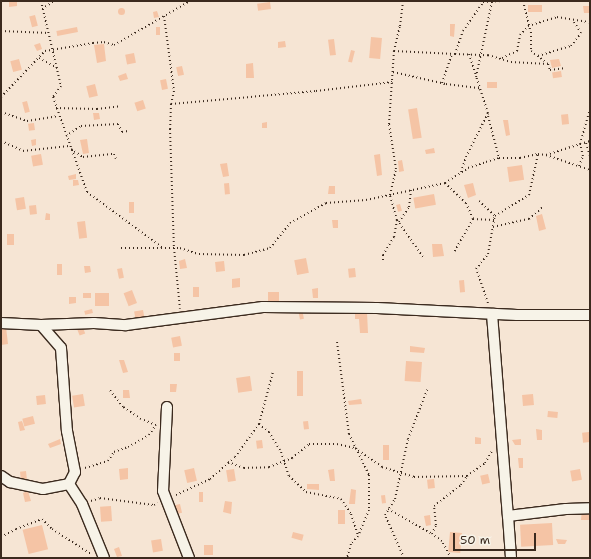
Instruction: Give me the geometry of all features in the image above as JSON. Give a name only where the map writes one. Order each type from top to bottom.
[{"type":"street","points":[[1,322],[41,325],[94,323],[126,325],[263,307],[377,308],[492,314],[590,314]]},
{"type":"street","points":[[492,314],[511,558]]},
{"type":"street","points":[[41,325],[61,348],[67,431],[75,472],[68,484]]},
{"type":"street","points":[[167,408],[165,499],[189,558]]},
{"type":"street","points":[[1,476],[10,482],[43,488],[68,484]]},
{"type":"street","points":[[68,484],[82,504],[100,557]]},
{"type":"street","points":[[508,516],[566,509],[590,508]]},
{"type":"path","points":[[41,1],[61,86],[53,97],[69,147],[87,192],[164,248]]},
{"type":"path","points":[[42,9],[54,1]]},
{"type":"path","points":[[1,97],[45,51],[104,42],[114,45],[190,1]]},
{"type":"path","points":[[403,1],[400,26],[394,51],[389,124],[396,169],[390,195],[398,221],[410,241],[423,257]]},
{"type":"path","points":[[455,54],[463,31],[484,2],[502,1]]},
{"type":"path","points":[[523,1],[528,26],[531,32],[531,50],[548,64],[550,70],[566,68]]},
{"type":"path","points":[[476,77],[492,2]]},
{"type":"path","points":[[164,16],[174,91],[171,104],[170,129],[174,248],[180,305],[178,317]]},
{"type":"path","points":[[501,59],[517,51],[520,35],[528,26],[557,17],[590,22]]},
{"type":"path","points":[[538,56],[571,46],[581,33],[573,19]]},
{"type":"path","points":[[1,31],[49,33]]},
{"type":"path","points":[[394,51],[481,54],[511,62],[548,64]]},
{"type":"path","points":[[442,83],[452,54]]},
{"type":"path","points":[[469,54],[488,113],[487,115],[499,158]]},
{"type":"path","points":[[39,58],[57,68]]},
{"type":"path","points":[[393,72],[442,83],[480,88]]},
{"type":"path","points":[[171,104],[316,92],[392,82]]},
{"type":"path","points":[[56,108],[97,109],[120,106]]},
{"type":"path","points":[[579,166],[583,156],[580,144],[590,108]]},
{"type":"path","points":[[1,112],[27,121],[59,116]]},
{"type":"path","points":[[121,248],[174,248],[199,254],[244,255],[270,248],[290,224],[326,203],[366,200],[445,183],[461,173],[466,157],[487,115]]},
{"type":"path","points":[[66,136],[81,126],[118,124],[122,132],[128,131]]},
{"type":"path","points":[[1,140],[23,151],[69,147],[83,157],[114,154],[116,159]]},
{"type":"path","points":[[546,155],[590,141]]},
{"type":"path","points":[[586,143],[590,156]]},
{"type":"path","points":[[445,183],[468,168],[499,158],[520,158],[538,154],[546,155],[590,170]]},
{"type":"path","points":[[492,314],[476,269],[488,254],[495,216],[529,195],[538,154]]},
{"type":"path","points":[[445,183],[466,203],[473,219]]},
{"type":"path","points":[[383,260],[383,255],[394,238],[398,221],[409,207],[411,190]]},
{"type":"path","points":[[479,201],[495,216]]},
{"type":"path","points":[[493,227],[529,219],[543,207]]},
{"type":"path","points":[[473,219],[494,220]]},
{"type":"path","points":[[454,252],[473,219]]},
{"type":"path","points":[[337,342],[349,434],[369,475],[369,510],[358,536],[351,544],[347,558]]},
{"type":"path","points":[[82,504],[100,498],[154,505],[210,479],[235,457],[259,424],[274,372]]},
{"type":"path","points":[[75,472],[108,461],[114,452],[128,447],[149,434],[156,425],[141,419],[123,406],[109,389]]},
{"type":"path","points":[[404,558],[385,515],[395,499],[408,439],[427,390]]},
{"type":"path","points":[[259,424],[269,432],[281,452],[289,476],[306,492],[341,499],[351,514],[358,536]]},
{"type":"path","points":[[228,462],[244,468],[269,467],[292,458],[309,444],[337,444],[355,448],[382,467],[414,477],[468,476]]},
{"type":"path","points":[[432,534],[436,525],[434,506],[461,485],[468,476],[485,463],[493,449]]},
{"type":"path","points":[[388,510],[442,541],[451,558]]},
{"type":"path","points":[[1,537],[16,529],[42,519],[52,529],[86,552],[100,557]]},
{"type":"building","points":[[9,1],[17,1],[17,6],[9,7]]},
{"type":"building","points":[[270,2],[271,9],[258,11],[257,4]]},
{"type":"building","points":[[528,5],[542,5],[542,12],[528,12]]},
{"type":"building","points":[[583,6],[590,6],[590,13],[584,13]]},
{"type":"building","points":[[121,8],[124,11],[121,14],[118,11]]},
{"type":"building","points":[[157,11],[159,17],[154,18],[153,12]]},
{"type":"building","points":[[35,15],[38,26],[32,27],[29,17]]},
{"type":"building","points":[[450,24],[455,24],[454,37],[450,36]]},
{"type":"building","points":[[77,27],[78,32],[57,36],[56,31]]},
{"type":"building","points":[[156,27],[160,27],[160,35],[156,35]]},
{"type":"building","points":[[371,37],[382,38],[380,59],[369,58]]},
{"type":"building","points":[[334,39],[336,55],[330,56],[328,40]]},
{"type":"building","points":[[285,41],[286,47],[278,48],[278,42]]},
{"type":"building","points":[[40,43],[42,49],[37,51],[34,45]]},
{"type":"building","points":[[104,44],[106,61],[97,63],[94,45]]},
{"type":"building","points":[[351,50],[355,51],[352,63],[348,62]]},
{"type":"building","points":[[134,53],[136,63],[127,65],[125,55]]},
{"type":"building","points":[[19,59],[22,70],[13,72],[10,61]]},
{"type":"building","points":[[559,59],[561,66],[552,68],[550,60]]},
{"type":"building","points":[[253,63],[254,78],[246,78],[246,64]]},
{"type":"building","points":[[182,66],[184,75],[178,76],[176,67]]},
{"type":"building","points":[[561,71],[562,77],[553,78],[552,72]]},
{"type":"building","points":[[126,73],[128,79],[120,81],[118,76]]},
{"type":"building","points":[[166,79],[168,89],[162,90],[160,80]]},
{"type":"building","points":[[487,82],[497,82],[497,88],[487,88]]},
{"type":"building","points":[[95,84],[98,96],[89,98],[86,86]]},
{"type":"building","points":[[143,100],[146,109],[137,111],[134,103]]},
{"type":"building","points":[[27,101],[30,112],[25,113],[22,102]]},
{"type":"building","points":[[417,108],[422,138],[413,139],[408,109]]},
{"type":"building","points":[[93,113],[99,113],[100,119],[94,120]]},
{"type":"building","points":[[568,114],[569,124],[562,125],[561,115]]},
{"type":"building","points":[[503,120],[508,120],[510,135],[506,136]]},
{"type":"building","points":[[267,122],[267,128],[262,128],[262,123]]},
{"type":"building","points":[[34,123],[35,130],[29,131],[28,124]]},
{"type":"building","points":[[36,139],[36,145],[32,146],[31,140]]},
{"type":"building","points":[[87,139],[89,153],[83,154],[80,140]]},
{"type":"building","points":[[434,148],[435,153],[426,154],[425,150]]},
{"type":"building","points":[[41,154],[43,165],[33,167],[31,156]]},
{"type":"building","points":[[380,154],[382,175],[377,176],[374,155]]},
{"type":"building","points":[[402,160],[404,171],[399,172],[398,161]]},
{"type":"building","points":[[227,163],[229,176],[223,177],[220,164]]},
{"type":"building","points":[[522,165],[524,180],[509,182],[507,167]]},
{"type":"building","points":[[76,174],[76,179],[69,180],[68,176]]},
{"type":"building","points":[[73,180],[78,180],[79,185],[73,186]]},
{"type":"building","points":[[224,183],[229,183],[230,194],[225,194]]},
{"type":"building","points":[[473,183],[476,195],[468,198],[464,185]]},
{"type":"building","points":[[329,186],[335,186],[335,194],[328,194]]},
{"type":"building","points":[[434,194],[436,205],[415,208],[413,198]]},
{"type":"building","points":[[24,197],[26,209],[17,210],[15,198]]},
{"type":"building","points":[[129,202],[134,202],[134,213],[129,213]]},
{"type":"building","points":[[400,204],[402,211],[398,212],[396,205]]},
{"type":"building","points":[[36,205],[37,214],[30,215],[29,206]]},
{"type":"building","points":[[46,213],[50,214],[50,220],[45,220]]},
{"type":"building","points":[[542,214],[546,229],[539,231],[536,216]]},
{"type":"building","points":[[332,220],[338,220],[338,228],[333,228]]},
{"type":"building","points":[[85,221],[87,238],[79,239],[77,222]]},
{"type":"building","points":[[7,234],[14,234],[14,245],[7,245]]},
{"type":"building","points":[[432,244],[442,244],[444,256],[433,257]]},
{"type":"building","points":[[306,258],[309,273],[297,275],[294,260]]},
{"type":"building","points":[[185,259],[187,268],[180,269],[179,261]]},
{"type":"building","points":[[224,261],[225,271],[216,272],[215,262]]},
{"type":"building","points":[[57,264],[62,264],[62,275],[57,275]]},
{"type":"building","points":[[84,266],[90,266],[91,272],[85,273]]},
{"type":"building","points":[[122,268],[124,278],[119,279],[117,269]]},
{"type":"building","points":[[355,268],[356,277],[349,278],[348,269]]},
{"type":"building","points":[[240,278],[240,287],[232,288],[232,279]]},
{"type":"building","points":[[459,280],[464,280],[465,292],[460,292]]},
{"type":"building","points":[[193,287],[199,287],[199,297],[193,297]]},
{"type":"building","points":[[318,288],[318,298],[313,298],[312,289]]},
{"type":"building","points":[[132,290],[137,303],[129,306],[124,293]]},
{"type":"building","points":[[268,292],[279,292],[279,303],[268,303]]},
{"type":"building","points":[[83,293],[91,293],[91,298],[83,298]]},
{"type":"building","points":[[95,293],[109,293],[109,306],[95,306]]},
{"type":"building","points":[[69,297],[76,297],[76,303],[69,304]]},
{"type":"building","points":[[92,309],[93,313],[85,315],[84,311]]},
{"type":"building","points":[[302,309],[304,319],[300,320],[298,310]]},
{"type":"building","points":[[143,310],[145,321],[136,322],[134,312]]},
{"type":"building","points":[[355,312],[367,312],[368,333],[360,333],[359,319],[355,319]]},
{"type":"building","points":[[82,325],[85,333],[80,336],[76,327]]},
{"type":"building","points":[[6,327],[8,344],[1,345],[1,328]]},
{"type":"building","points":[[180,336],[182,346],[173,348],[171,338]]},
{"type":"building","points":[[410,346],[425,348],[424,353],[410,352]]},
{"type":"building","points":[[174,353],[180,353],[180,361],[174,361]]},
{"type":"building","points":[[119,360],[124,360],[128,372],[123,373]]},
{"type":"building","points":[[406,361],[422,362],[421,382],[405,381]]},
{"type":"building","points":[[297,371],[303,371],[303,396],[297,396]]},
{"type":"building","points":[[250,376],[252,391],[238,393],[236,378]]},
{"type":"building","points":[[170,384],[177,384],[176,392],[170,392]]},
{"type":"building","points":[[123,390],[129,390],[130,398],[123,398]]},
{"type":"building","points":[[83,394],[85,406],[74,408],[72,396]]},
{"type":"building","points":[[533,394],[534,405],[523,406],[522,395]]},
{"type":"building","points":[[45,395],[46,404],[37,405],[36,396]]},
{"type":"building","points":[[361,399],[362,404],[349,405],[348,401]]},
{"type":"building","points":[[548,411],[558,412],[557,418],[547,417]]},
{"type":"building","points":[[33,416],[35,424],[24,426],[22,419]]},
{"type":"building","points":[[22,421],[25,430],[20,431],[18,422]]},
{"type":"building","points":[[308,421],[309,429],[304,430],[303,422]]},
{"type":"building","points":[[536,429],[542,430],[542,440],[537,440]]},
{"type":"building","points":[[589,432],[590,442],[583,443],[582,433]]},
{"type":"building","points":[[475,437],[481,438],[481,444],[475,444]]},
{"type":"building","points":[[60,439],[61,444],[50,448],[48,444]]},
{"type":"building","points":[[521,439],[521,445],[515,445],[512,440]]},
{"type":"building","points":[[262,440],[263,448],[257,449],[256,441]]},
{"type":"building","points":[[383,445],[389,445],[389,460],[383,460]]},
{"type":"building","points":[[518,458],[523,458],[523,468],[519,468]]},
{"type":"building","points":[[128,468],[128,479],[120,480],[119,469]]},
{"type":"building","points":[[194,468],[197,481],[187,483],[184,470]]},
{"type":"building","points":[[234,469],[236,481],[228,482],[226,470]]},
{"type":"building","points":[[334,469],[335,481],[330,481],[328,470]]},
{"type":"building","points":[[580,469],[582,480],[572,482],[570,471]]},
{"type":"building","points":[[26,471],[27,481],[21,482],[20,472]]},
{"type":"building","points":[[488,474],[490,483],[482,485],[480,476]]},
{"type":"building","points":[[434,479],[435,488],[428,489],[427,480]]},
{"type":"building","points":[[307,484],[319,484],[319,490],[307,489]]},
{"type":"building","points":[[351,489],[356,490],[355,504],[349,504]]},
{"type":"building","points":[[28,491],[31,501],[25,502],[23,493]]},
{"type":"building","points":[[199,492],[203,492],[203,502],[199,502]]},
{"type":"building","points":[[381,495],[385,495],[386,503],[382,503]]},
{"type":"building","points":[[225,501],[232,502],[231,514],[223,512]]},
{"type":"building","points":[[180,504],[182,513],[173,515],[171,506]]},
{"type":"building","points":[[111,506],[112,521],[101,522],[100,507]]},
{"type":"building","points":[[582,509],[590,510],[590,520],[581,520]]},
{"type":"building","points":[[338,510],[345,510],[345,524],[338,524]]},
{"type":"building","points":[[430,515],[431,525],[426,526],[424,516]]},
{"type":"building","points":[[552,523],[553,545],[521,547],[520,525]]},
{"type":"building","points":[[42,525],[48,549],[29,554],[23,530]]},
{"type":"building","points":[[293,532],[304,535],[302,541],[291,538]]},
{"type":"building","points":[[450,532],[462,533],[460,553],[448,552]]},
{"type":"building","points":[[161,539],[163,551],[153,552],[151,541]]},
{"type":"building","points":[[556,539],[567,540],[565,544],[558,544]]},
{"type":"building","points":[[204,545],[213,545],[213,555],[204,555]]},
{"type":"building","points":[[119,547],[122,556],[117,557],[114,549]]}]
